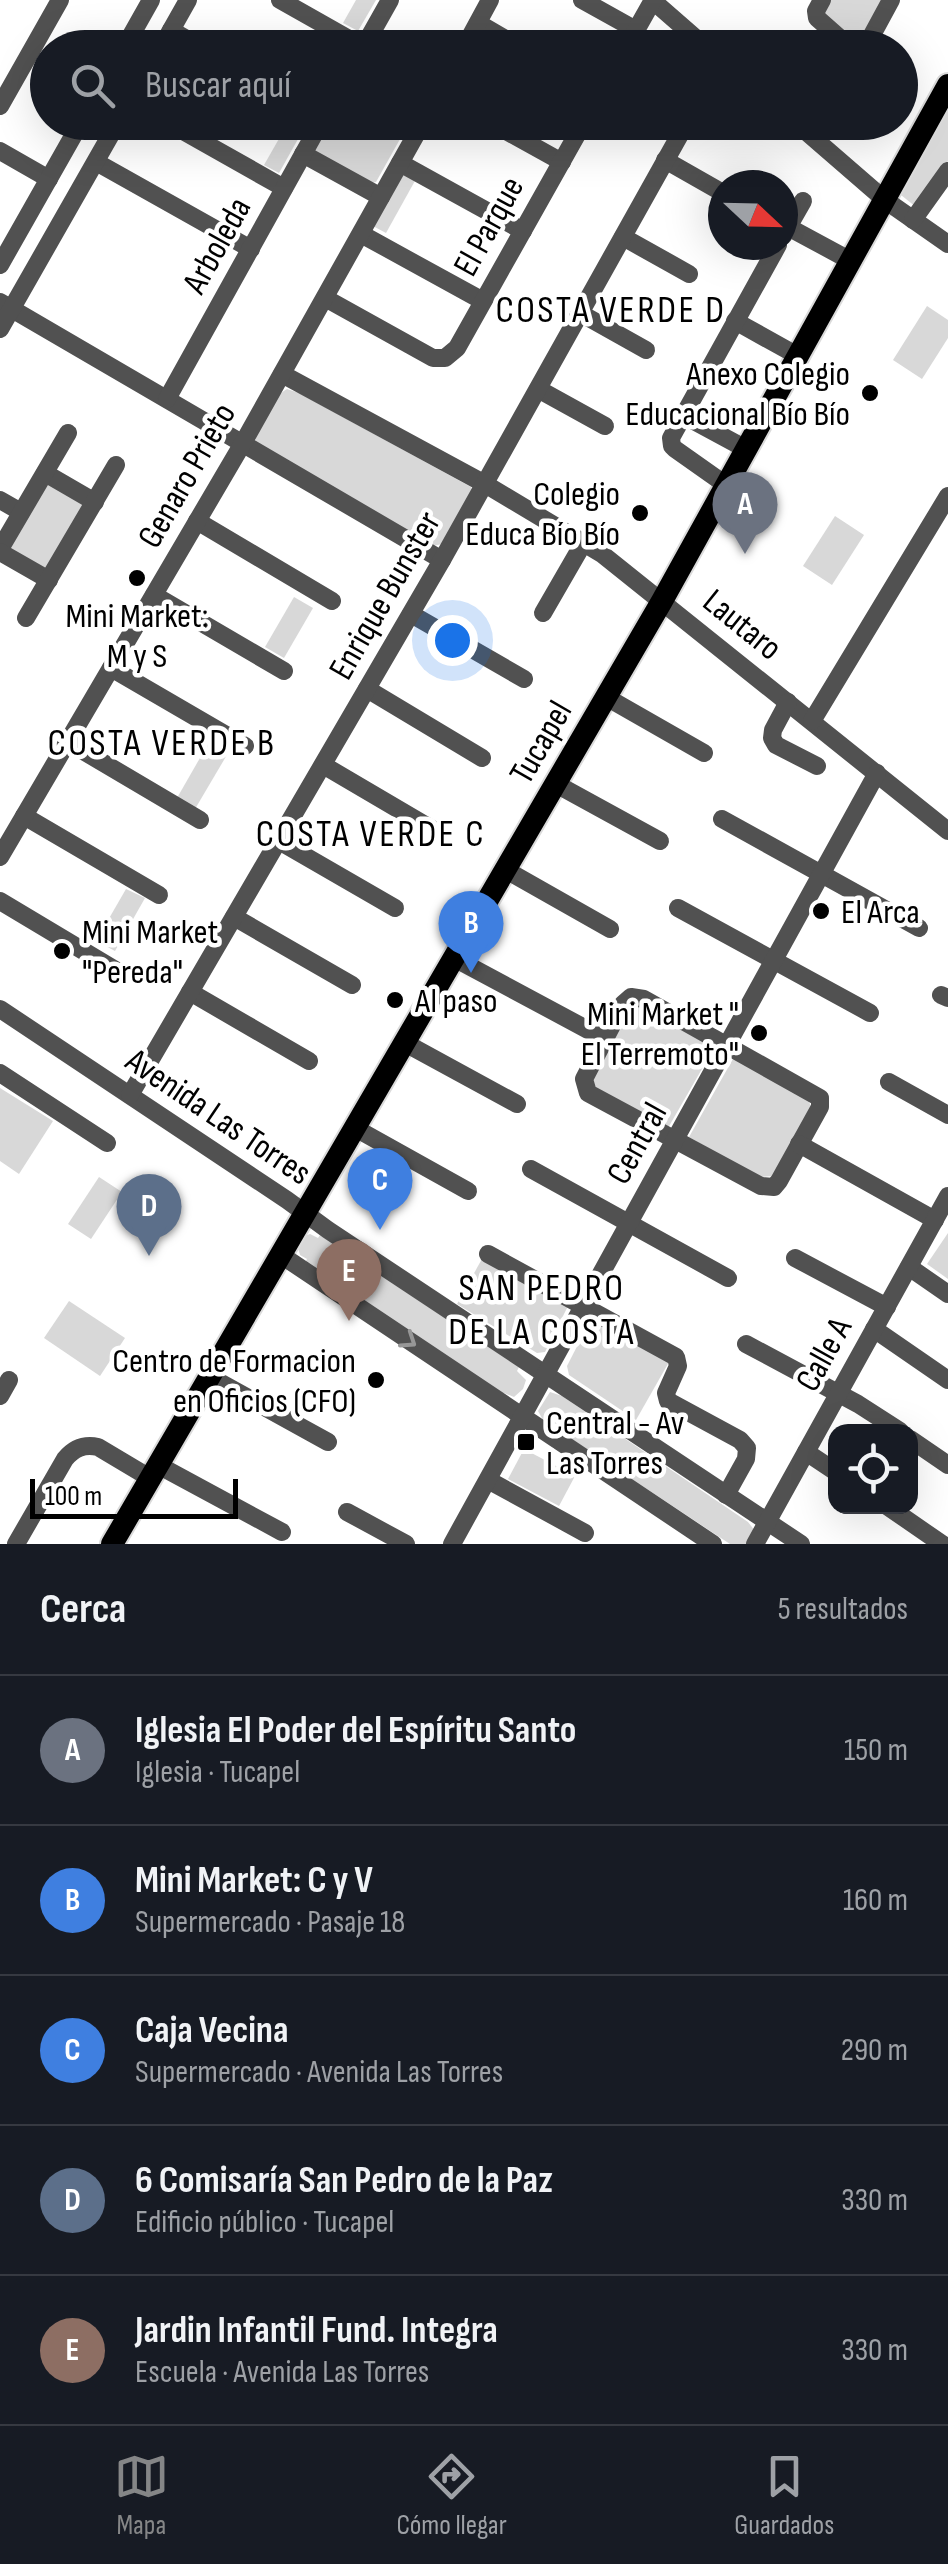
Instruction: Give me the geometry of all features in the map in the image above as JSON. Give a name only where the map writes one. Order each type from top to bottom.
[{"type":"main road","name":"Tucapel","points":[[918,139],[948,85]]},
{"type":"main road","name":"Tucapel","points":[[112,1544],[662,601],[917,140]]},
{"type":"street","points":[[43,30],[60,0]]},
{"type":"street","points":[[134,30],[151,0]]},
{"type":"street","points":[[171,30],[188,0]]},
{"type":"street","points":[[280,0],[334,30]]},
{"type":"street","points":[[373,30],[390,0]]},
{"type":"street","points":[[474,30],[490,0]]},
{"type":"street","points":[[582,0],[636,30],[652,0],[686,30]]},
{"type":"street","points":[[822,0],[817,18],[830,30]]},
{"type":"street","points":[[875,30],[891,0]]},
{"type":"street","points":[[478,23],[490,30]]},
{"type":"street","points":[[0,106],[30,53]]},
{"type":"street","points":[[0,266],[71,140]]},
{"type":"street","points":[[0,329],[6,305],[108,140]]},
{"type":"street","points":[[199,140],[284,188]]},
{"type":"street","name":"Arboleda","points":[[166,399],[311,140]]},
{"type":"street","name":"Genaro Prieto","points":[[0,857],[243,444],[412,140]]},
{"type":"street","points":[[522,140],[562,162]]},
{"type":"street","name":"El Parque","points":[[325,298],[428,355],[445,358],[457,348],[574,140]]},
{"type":"street","name":"Enrique Bunster","points":[[130,1095],[442,560],[677,140]]},
{"type":"street","points":[[816,140],[884,200],[948,244]]},
{"type":"street","points":[[0,151],[49,179]]},
{"type":"street","points":[[304,154],[381,197]]},
{"type":"street","points":[[666,160],[708,184]]},
{"type":"street","points":[[96,162],[250,248]]},
{"type":"street","points":[[400,163],[523,231]]},
{"type":"street","points":[[914,220],[948,171]]},
{"type":"street","points":[[798,209],[803,200]]},
{"type":"street","points":[[361,234],[484,301]]},
{"type":"street","points":[[798,237],[850,261]]},
{"type":"street","points":[[622,238],[689,274]]},
{"type":"street","points":[[726,485],[672,446],[670,438],[770,260]]},
{"type":"street","points":[[6,305],[442,560]]},
{"type":"street","points":[[580,313],[646,350]]},
{"type":"street","points":[[735,321],[798,356]]},
{"type":"street","name":"Lautaro","points":[[282,374],[584,542],[948,831]]},
{"type":"street","points":[[538,389],[605,426]]},
{"type":"street","points":[[682,415],[746,449]]},
{"type":"street","points":[[49,580],[0,550],[68,434]]},
{"type":"street","points":[[26,618],[116,466]]},
{"type":"street","points":[[45,472],[94,502]]},
{"type":"street","points":[[0,500],[22,512]]},
{"type":"street","points":[[812,721],[945,510]]},
{"type":"street","points":[[197,521],[332,601]]},
{"type":"street","points":[[543,614],[584,542]]},
{"type":"street","points":[[154,595],[284,671]]},
{"type":"street","points":[[411,614],[524,679]]},
{"type":"street","points":[[111,668],[245,746]]},
{"type":"street","points":[[367,690],[482,758]]},
{"type":"street","points":[[606,697],[704,753]]},
{"type":"street","points":[[788,702],[772,738],[776,745],[817,766]]},
{"type":"street","points":[[68,742],[200,820]]},
{"type":"street","points":[[322,765],[437,832]]},
{"type":"street","name":"Central","points":[[452,1544],[877,774]]},
{"type":"street","points":[[556,784],[660,840]]},
{"type":"street","points":[[24,816],[160,895]]},
{"type":"street","points":[[722,819],[919,928]]},
{"type":"street","points":[[279,841],[394,908]]},
{"type":"street","points":[[506,870],[610,929]]},
{"type":"street","points":[[0,901],[117,971]]},
{"type":"street","points":[[678,908],[870,1013]]},
{"type":"street","points":[[234,917],[352,985]]},
{"type":"street","points":[[454,958],[605,1038]]},
{"type":"street","points":[[190,992],[309,1061]]},
{"type":"street","points":[[636,996],[820,1098],[820,1107],[779,1180],[770,1188],[761,1186],[585,1089],[584,1080],[605,1038],[625,1001],[636,996]]},
{"type":"street","name":"Avenida Las Torres","points":[[0,1009],[801,1544]]},
{"type":"street","points":[[405,1043],[517,1104]]},
{"type":"street","points":[[0,1072],[107,1144]]},
{"type":"street","points":[[889,1082],[948,1115]]},
{"type":"street","points":[[355,1128],[468,1191]]},
{"type":"street","points":[[800,1144],[935,1220]]},
{"type":"street","points":[[532,1169],[728,1278]]},
{"type":"street","name":"Calle A","points":[[755,1544],[948,1196]]},
{"type":"street","points":[[488,1254],[676,1358],[678,1366],[666,1393],[668,1401],[746,1445],[746,1460],[726,1495]]},
{"type":"street","points":[[281,1255],[713,1544]]},
{"type":"street","points":[[796,1258],[887,1307]]},
{"type":"street","points":[[909,1267],[948,1294]]},
{"type":"street","points":[[874,1329],[948,1380]]},
{"type":"street","points":[[746,1344],[887,1424]]},
{"type":"street","points":[[210,1377],[328,1442]]},
{"type":"street","points":[[918,1444],[948,1465]]},
{"type":"street","points":[[16,1544],[65,1459],[76,1449],[90,1446],[282,1532]]},
{"type":"street","points":[[806,1452],[828,1467]]},
{"type":"street","points":[[488,1480],[585,1533]]},
{"type":"street","points":[[347,1512],[406,1544]]},
{"type":"street","points":[[898,1514],[942,1544]]},
{"type":"shaded area","points":[[356,0],[376,0],[359,30],[343,23]]},
{"type":"shaded area","points":[[830,0],[883,0],[866,30],[842,30],[825,16]]},
{"type":"shaded area","points":[[948,109],[948,161],[916,207],[901,195]]},
{"type":"shaded area","points":[[278,140],[297,140],[279,173],[264,165]]},
{"type":"shaded area","points":[[321,140],[399,140],[376,182],[371,183],[315,151]]},
{"type":"shaded area","points":[[402,170],[416,179],[386,233],[371,225]]},
{"type":"shaded area","points":[[927,306],[948,320],[948,338],[922,379],[893,360]]},
{"type":"shaded area","points":[[287,389],[471,487],[473,492],[442,544],[433,546],[255,442],[266,412]]},
{"type":"shaded area","points":[[47,482],[85,503],[49,570],[9,549]]},
{"type":"shaded area","points":[[835,516],[864,535],[832,585],[803,566]]},
{"type":"shaded area","points":[[294,597],[313,608],[284,658],[265,647]]},
{"type":"shaded area","points":[[212,737],[231,748],[195,809],[177,798]]},
{"type":"shaded area","points":[[126,889],[145,898],[115,951],[96,941]]},
{"type":"shaded area","points":[[636,1004],[714,1048],[668,1128],[593,1086],[591,1080]]},
{"type":"shaded area","points":[[734,1057],[807,1098],[812,1108],[775,1176],[759,1177],[689,1137]]},
{"type":"shaded area","points":[[0,1088],[53,1121],[19,1174],[0,1161]]},
{"type":"shaded area","points":[[99,1177],[122,1192],[91,1239],[68,1224]]},
{"type":"shaded area","points":[[948,1233],[948,1279],[927,1264]]},
{"type":"shaded area","points":[[310,1234],[318,1238],[320,1235],[519,1367],[517,1371],[526,1380],[523,1389],[514,1397],[502,1395],[305,1263],[307,1259],[298,1248]]},
{"type":"shaded area","points":[[483,1257],[568,1306],[545,1352],[537,1353],[457,1304]]},
{"type":"shaded area","points":[[69,1301],[125,1338],[100,1376],[44,1338]]},
{"type":"shaded area","points":[[591,1319],[669,1362],[636,1420],[569,1375],[567,1366]]},
{"type":"shaded area","points":[[550,1392],[562,1396],[748,1522],[755,1531],[748,1544],[730,1544],[543,1420],[538,1411]]},
{"type":"shaded area","points":[[524,1449],[575,1476],[559,1506],[508,1479]]},
{"type":"place","name":"Anexo Colegio Educacional Bío Bío","points":[[870,393]]},
{"type":"place","name":"Colegio Educa Bío Bío","points":[[640,513]]},
{"type":"place","name":"Iglesia El Poder del Espíritu Santo","points":[[745,554]]},
{"type":"place","name":"Mini Market: M y S","points":[[137,578]]},
{"type":"place","name":"El Arca","points":[[821,911]]},
{"type":"place","name":"Mini Market \"Pereda\"","points":[[62,951]]},
{"type":"place","name":"Mini Market: C y V","points":[[471,973]]},
{"type":"place","name":"Al paso","points":[[395,1000]]},
{"type":"place","name":"Mini Market \" El Terremoto\"","points":[[759,1033]]},
{"type":"place","name":"Caja Vecina","points":[[380,1230]]},
{"type":"place","name":"6 Comisaría San Pedro de la Paz","points":[[149,1256]]},
{"type":"place","name":"Jardin Infantil Fund. Integra","points":[[349,1321]]},
{"type":"place","name":"Centro de Formacion en Oficios (CFO)","points":[[376,1380]]},
{"type":"place","name":"Central - Av Las Torres","points":[[526,1442]]},
{"type":"district","name":"COSTA VERDE D","points":[[611,309]]},
{"type":"district","name":"COSTA VERDE B","points":[[162,742]]},
{"type":"district","name":"COSTA VERDE C","points":[[371,833]]},
{"type":"district","name":"SAN PEDRO DE LA COSTA","points":[[542,1309]]}]
